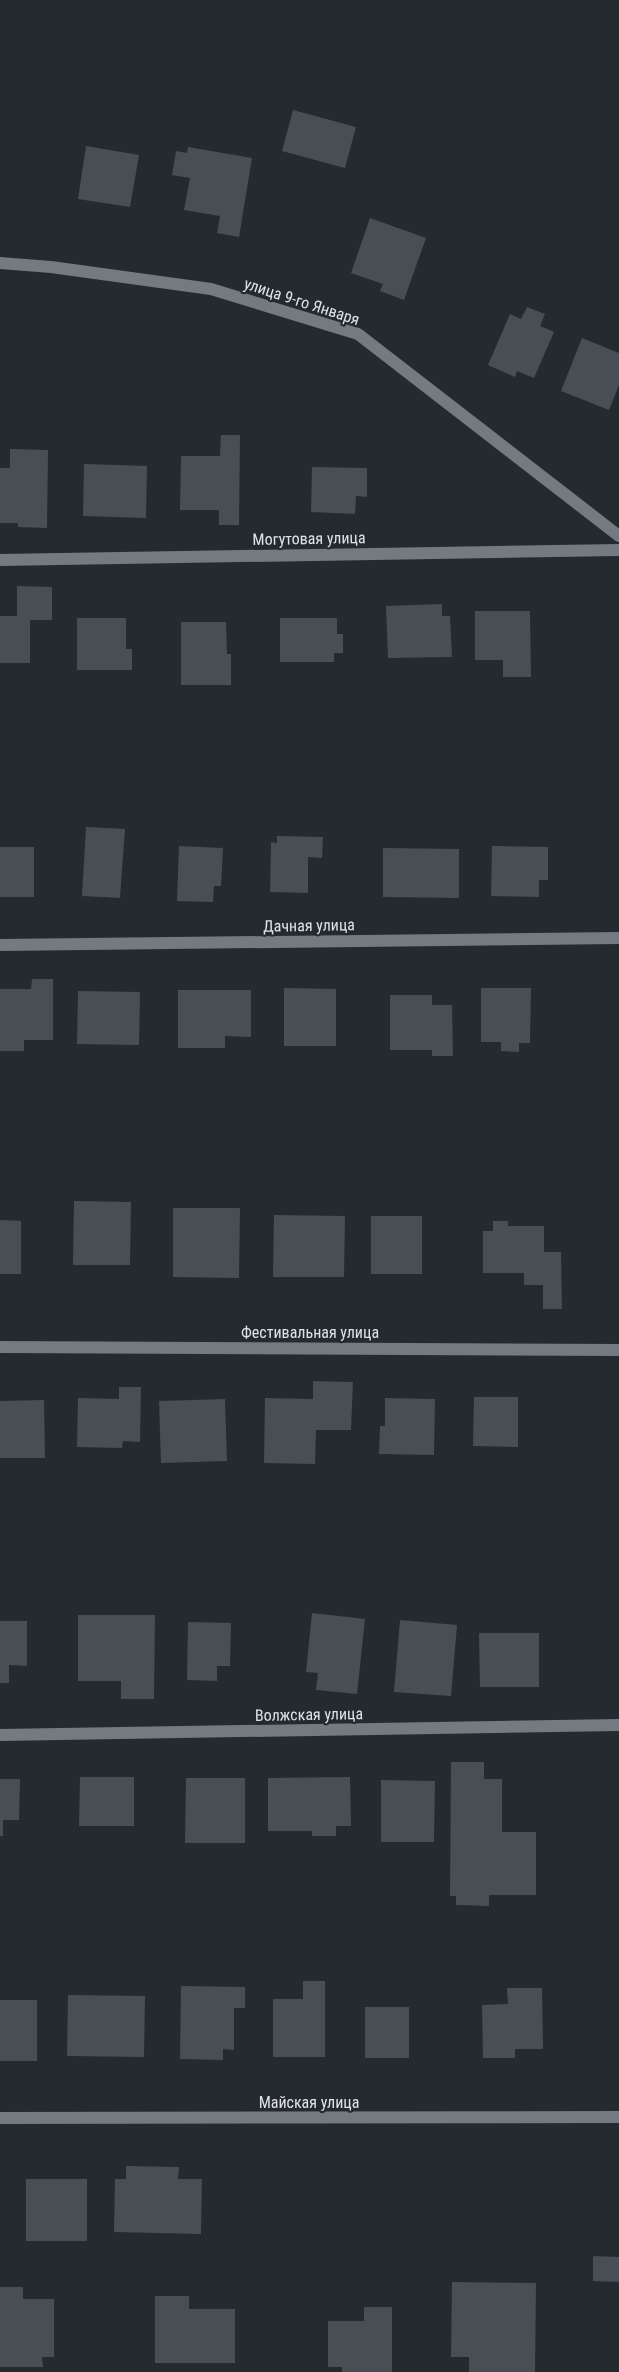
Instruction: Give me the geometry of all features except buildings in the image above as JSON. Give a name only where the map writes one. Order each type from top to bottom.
[{"type":"street","name":"улица 9-го Января","points":[[0,263],[50,267],[211,290],[358,334],[619,536]]},
{"type":"street","name":"Могутовая улица","points":[[0,560],[619,550]]},
{"type":"street","name":"Дачная улица","points":[[0,945],[619,938]]},
{"type":"street","name":"Фестивальная улица","points":[[0,1347],[619,1350]]},
{"type":"street","name":"Волжская улица","points":[[0,1735],[619,1724]]},
{"type":"street","name":"Майская улица","points":[[0,2118],[619,2117]]}]
